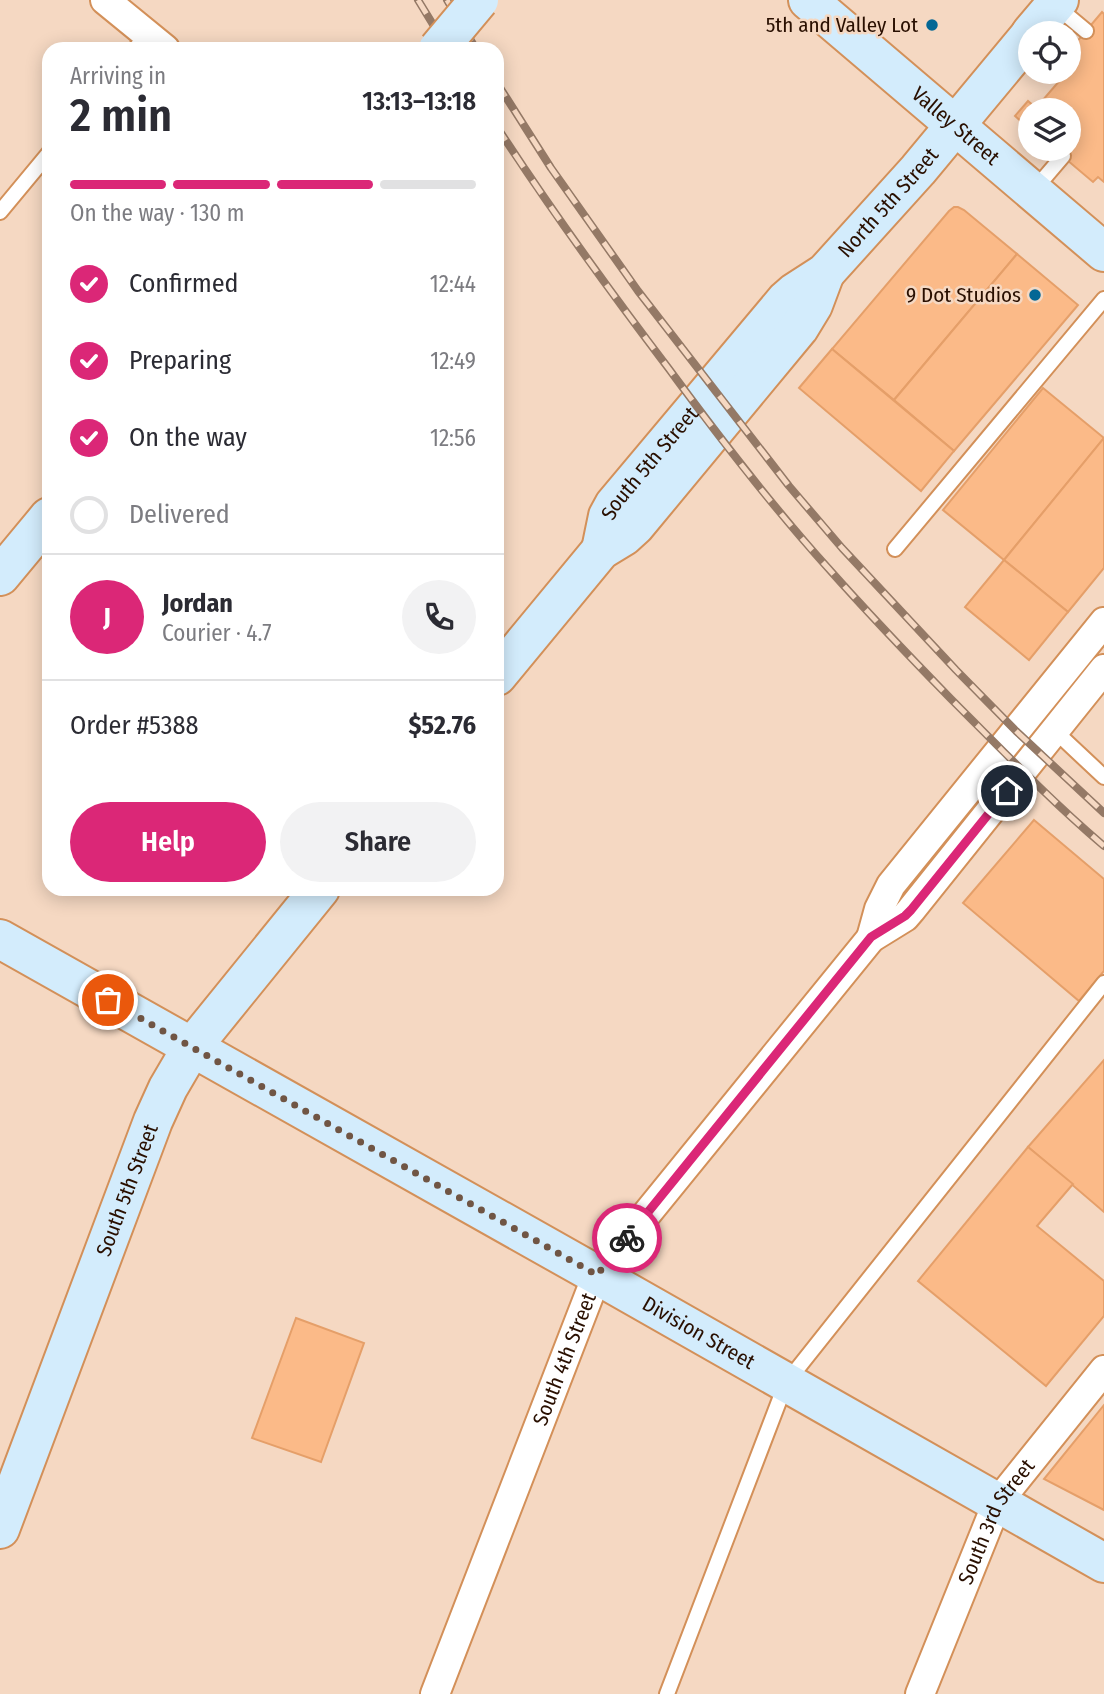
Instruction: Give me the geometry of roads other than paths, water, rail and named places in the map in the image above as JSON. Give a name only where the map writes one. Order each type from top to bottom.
[{"type":"street","points":[[105,0],[147,42]]},
{"type":"street","points":[[444,42],[479,0]]},
{"type":"street","name":"Valley Street","points":[[808,0],[1104,252]]},
{"type":"street","name":"North 5th Street","points":[[713,386],[786,300],[825,273],[918,170],[1018,50]]},
{"type":"street","name":"North 5th Street","points":[[715,430],[799,328],[813,304],[825,273]]},
{"type":"street","name":"South 5th Street","points":[[601,550],[608,516],[614,505],[713,386]]},
{"type":"street","name":"South 5th Street","points":[[504,668],[601,550],[630,531],[715,430]]},
{"type":"street","points":[[0,576],[42,525]]},
{"type":"street","name":"South 4th Street","points":[[871,937],[879,909],[891,885],[1104,622]]},
{"type":"street","name":"South 4th Street","points":[[435,1694],[597,1275],[871,937],[911,910],[1104,668]]},
{"type":"street","name":"South 5th Street","points":[[0,1529],[153,1121],[168,1088],[191,1047],[314,896]]},
{"type":"street","name":"Division Street","points":[[0,939],[1104,1563]]},
{"type":"street","name":"South 3rd Street","points":[[920,1694],[997,1503],[1104,1370]]},
{"type":"lane","points":[[1081,31],[1086,32]]},
{"type":"lane","points":[[0,212],[42,161]]},
{"type":"lane","points":[[1033,191],[1059,161]]},
{"type":"lane","points":[[895,549],[1104,299]]},
{"type":"lane","points":[[1055,731],[1104,777]]},
{"type":"lane","points":[[667,1694],[786,1383],[1104,983]]},
{"type":"railway","points":[[418,0],[444,42]]},
{"type":"railway","points":[[447,0],[472,42]]},
{"type":"railway","points":[[504,94],[551,168],[638,291],[789,486],[842,548],[956,670],[1016,731],[1104,813]]},
{"type":"railway","points":[[504,137],[624,310],[786,520],[951,699],[1104,846]]},
{"type":"place","name":"5th and Valley Lot","points":[[932,25]]},
{"type":"place","name":"9 Dot Studios","points":[[1035,295]]}]
